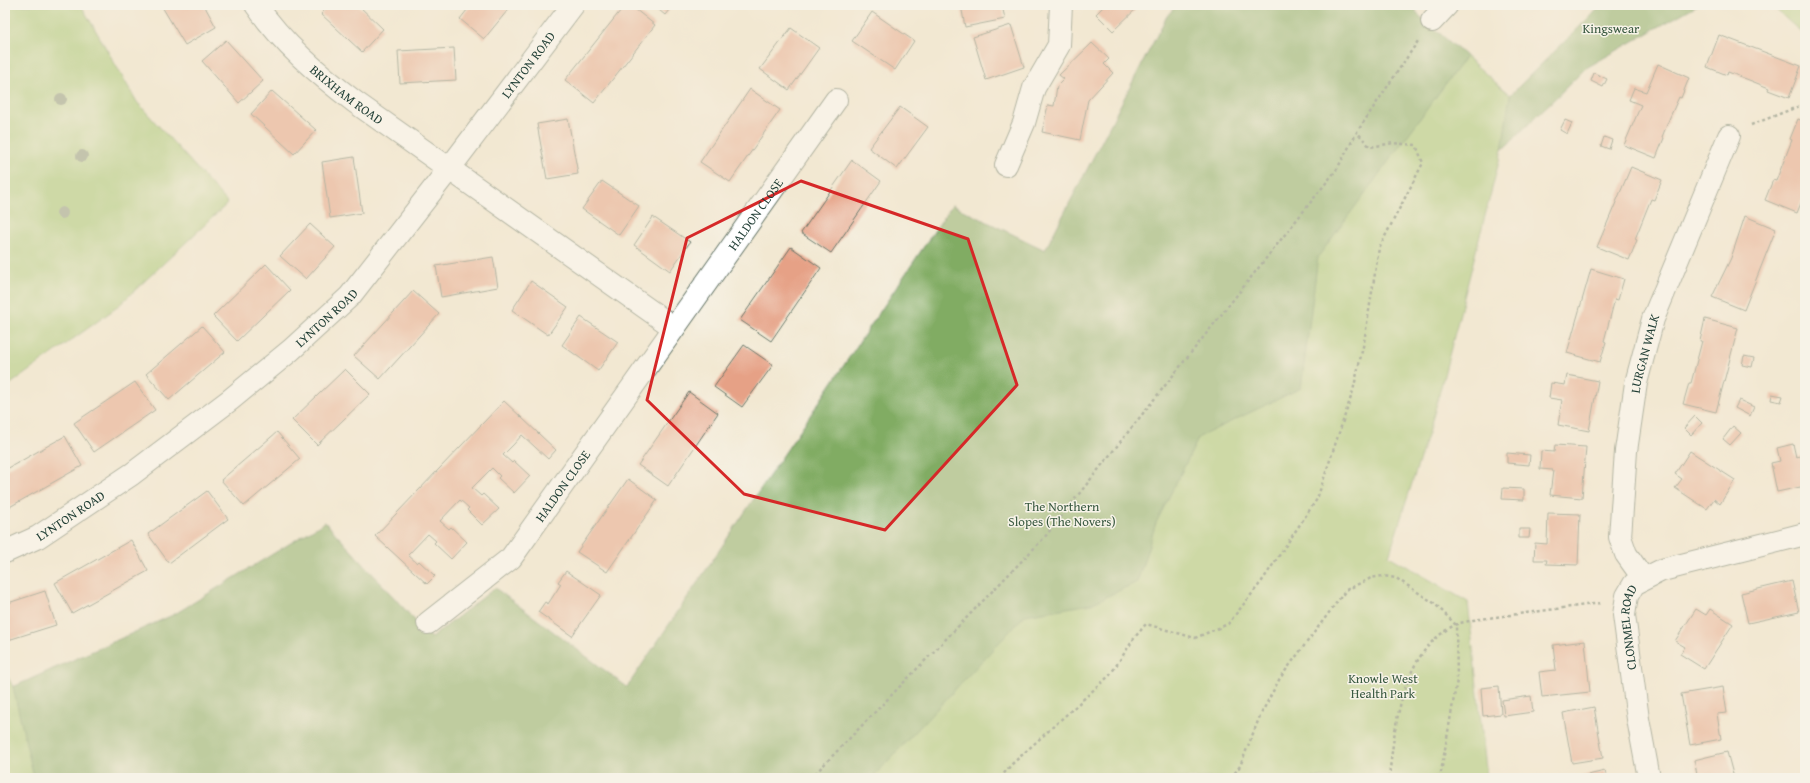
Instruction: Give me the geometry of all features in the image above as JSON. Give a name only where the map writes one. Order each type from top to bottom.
[{"type":"street","name":"BRIXHAM ROAD","points":[[256,5],[270,25],[311,68],[355,102],[449,169]]},
{"type":"street","name":"LYNTON ROAD","points":[[5,552],[38,537],[132,474],[230,400],[291,350],[350,296],[449,169],[573,5]]},
{"type":"street","points":[[1006,165],[1024,123],[1034,88],[1059,45],[1061,5]]},
{"type":"street","points":[[1432,21],[1447,5]]},
{"type":"street","name":"HALDON CLOSE","points":[[428,623],[511,558],[673,327],[836,100]]},
{"type":"street","name":"LURGAN WALK","points":[[1643,578],[1626,554],[1620,537],[1626,451],[1636,383],[1653,319],[1729,136]]},
{"type":"street","points":[[449,169],[673,327]]},
{"type":"street","name":"CLONMEL ROAD","points":[[1649,778],[1638,719],[1624,615],[1627,596],[1634,584],[1643,578],[1662,570],[1805,534]]},
{"type":"path","points":[[811,778],[1044,538],[1337,169],[1357,132],[1432,21]]},
{"type":"path","points":[[1729,136],[1753,124],[1805,104]]},
{"type":"path","points":[[1000,778],[1012,764],[1110,675],[1135,637],[1146,624],[1195,638],[1228,624],[1262,581],[1317,499],[1353,391],[1364,342],[1379,248],[1423,163],[1416,145],[1393,143],[1370,147],[1357,132]]},
{"type":"path","points":[[1231,778],[1242,760],[1260,716],[1280,678],[1346,590],[1370,578],[1383,576],[1396,578],[1434,603],[1456,625],[1457,680],[1440,778]]},
{"type":"path","points":[[1389,778],[1394,736],[1402,695],[1422,653],[1439,636],[1456,625],[1473,620],[1601,603],[1627,596]]},
{"type":"highlighted area","points":[[801,181],[968,239],[1017,385],[885,530],[744,494],[647,400],[687,238]]},
{"type":"green space","points":[[5,5],[81,5],[137,102],[228,203],[116,308],[5,388]]},
{"type":"green space","name":"The Northern Slopes (The Novers)","points":[[1177,5],[1422,5],[1415,12],[1510,95],[1602,5],[1697,5],[1586,68],[1502,150],[1434,414],[1389,556],[1468,602],[1487,778],[5,778],[5,671],[13,687],[175,614],[325,522],[431,638],[495,588],[627,687],[952,205],[1045,250],[1167,16]]},
{"type":"green space","name":"The Northern Slopes (The Novers)","points":[[1177,5],[1422,5],[1415,12],[1466,56],[1318,257],[1301,388],[1199,437],[1156,523],[1137,582],[1091,604],[1025,615],[872,778],[34,778],[13,687],[175,614],[325,522],[431,638],[495,588],[627,687],[952,205],[1045,250],[1167,16]]},
{"type":"green space","name":"Kingswear","points":[[1602,5],[1697,5],[1586,68],[1502,150],[1510,95]]},
{"type":"green space","points":[[1771,5],[1805,5],[1805,36]]},
{"type":"building","points":[[161,5],[204,5],[216,27],[185,45]]},
{"type":"building","points":[[330,5],[358,5],[383,29],[362,52],[321,14]]},
{"type":"building","points":[[471,5],[512,5],[484,39],[460,19]]},
{"type":"building","points":[[625,5],[630,5],[655,25],[594,103],[565,80]]},
{"type":"building","points":[[653,5],[673,5],[665,15]]},
{"type":"building","points":[[961,5],[1002,5],[1005,19],[965,27]]},
{"type":"building","points":[[1105,5],[1140,5],[1113,31],[1096,14]]},
{"type":"building","points":[[872,12],[914,41],[895,70],[852,41]]},
{"type":"building","points":[[1011,25],[1024,67],[986,80],[973,37]]},
{"type":"building","points":[[791,28],[819,48],[789,90],[760,69]]},
{"type":"building","points":[[1719,35],[1801,66],[1789,98],[1768,90],[1769,88],[1728,72],[1727,75],[1707,67]]},
{"type":"building","points":[[226,40],[263,81],[239,103],[202,61]]},
{"type":"building","points":[[1092,43],[1109,59],[1104,64],[1113,73],[1088,100],[1080,140],[1042,132],[1048,105],[1054,106],[1057,86],[1064,79],[1059,75]]},
{"type":"building","points":[[454,48],[456,80],[400,83],[398,51]]},
{"type":"building","points":[[1658,64],[1689,78],[1681,98],[1679,97],[1670,117],[1656,158],[1624,145],[1641,105],[1629,100],[1634,88],[1646,92]]},
{"type":"building","points":[[1594,73],[1607,79],[1603,87],[1591,81]]},
{"type":"building","points":[[750,89],[780,110],[730,182],[700,162]]},
{"type":"building","points":[[272,91],[316,130],[294,154],[251,114]]},
{"type":"building","points":[[900,107],[928,127],[897,169],[869,148]]},
{"type":"building","points":[[568,119],[578,174],[547,179],[537,124]]},
{"type":"building","points":[[1798,119],[1805,122],[1805,193],[1797,213],[1765,200],[1773,180],[1776,181],[1792,140],[1790,139]]},
{"type":"building","points":[[1565,120],[1572,123],[1567,134],[1560,130]]},
{"type":"building","points":[[1604,137],[1612,140],[1609,149],[1601,146]]},
{"type":"building","points":[[354,157],[362,213],[330,218],[322,162]]},
{"type":"building","points":[[852,160],[881,181],[831,253],[801,233]]},
{"type":"building","points":[[1631,167],[1662,180],[1654,200],[1651,199],[1635,239],[1637,240],[1629,260],[1597,247]]},
{"type":"building","points":[[602,181],[639,206],[619,235],[582,209]]},
{"type":"building","points":[[1745,216],[1776,229],[1744,310],[1712,297],[1731,258]]},
{"type":"building","points":[[653,217],[690,242],[670,271],[634,245]]},
{"type":"building","points":[[310,224],[335,247],[306,279],[280,256]]},
{"type":"building","points":[[791,247],[821,268],[771,341],[740,320]]},
{"type":"building","points":[[493,257],[498,287],[441,297],[436,266]]},
{"type":"building","points":[[266,264],[290,290],[237,341],[213,316]]},
{"type":"building","points":[[1591,269],[1624,279],[1618,300],[1615,299],[1604,341],[1606,342],[1600,362],[1567,353]]},
{"type":"building","points":[[531,281],[568,307],[548,335],[512,310]]},
{"type":"building","points":[[413,291],[439,314],[380,379],[354,356]]},
{"type":"building","points":[[581,317],[618,342],[598,371],[562,345]]},
{"type":"building","points":[[1705,319],[1738,328],[1716,412],[1683,404],[1689,383],[1691,383],[1702,341],[1700,341]]},
{"type":"building","points":[[202,326],[225,352],[169,400],[146,374]]},
{"type":"building","points":[[744,345],[773,365],[742,407],[714,387]]},
{"type":"building","points":[[1744,356],[1754,358],[1752,367],[1742,365]]},
{"type":"building","points":[[345,369],[370,394],[317,445],[292,420]]},
{"type":"building","points":[[1567,375],[1598,381],[1589,431],[1558,425],[1562,400],[1549,398],[1551,383],[1565,385]]},
{"type":"building","points":[[135,382],[155,410],[94,452],[74,423]]},
{"type":"building","points":[[689,392],[718,413],[668,486],[638,465]]},
{"type":"building","points":[[1772,394],[1783,396],[1781,402],[1771,400]]},
{"type":"building","points":[[1739,400],[1754,407],[1750,416],[1735,408]]},
{"type":"building","points":[[504,401],[556,450],[548,459],[522,435],[503,455],[512,463],[514,461],[530,476],[514,493],[498,478],[500,476],[492,468],[472,488],[481,496],[483,494],[499,509],[482,525],[467,510],[469,508],[460,500],[440,521],[449,529],[451,527],[467,542],[451,559],[434,543],[436,541],[428,534],[408,555],[417,563],[419,561],[435,576],[427,584],[375,536]]},
{"type":"building","points":[[1695,416],[1702,423],[1691,435],[1684,428]]},
{"type":"building","points":[[1733,426],[1741,433],[1730,445],[1723,439]]},
{"type":"building","points":[[277,432],[300,459],[244,506],[221,480]]},
{"type":"building","points":[[65,436],[82,466],[6,509],[5,470]]},
{"type":"building","points":[[1793,444],[1796,457],[1805,455],[1805,486],[1777,492],[1771,463],[1780,461],[1777,448]]},
{"type":"building","points":[[1555,445],[1586,447],[1582,498],[1550,495],[1553,470],[1540,469],[1541,451],[1554,452]]},
{"type":"building","points":[[1690,451],[1735,480],[1720,504],[1714,499],[1707,509],[1675,488],[1682,479],[1675,474]]},
{"type":"building","points":[[1507,453],[1530,455],[1529,465],[1507,463]]},
{"type":"building","points":[[628,479],[657,500],[607,572],[577,552]]},
{"type":"building","points":[[1503,488],[1524,489],[1524,500],[1502,499]]},
{"type":"building","points":[[207,491],[228,519],[169,563],[148,534]]},
{"type":"building","points":[[1548,513],[1580,514],[1578,565],[1546,564],[1547,560],[1534,560],[1535,543],[1547,544]]},
{"type":"building","points":[[1519,529],[1530,529],[1529,538],[1519,538]]},
{"type":"building","points":[[131,540],[148,571],[72,613],[55,583]]},
{"type":"building","points":[[566,571],[601,595],[572,636],[538,612],[545,602],[548,604],[561,584],[558,582]]},
{"type":"building","points":[[1792,581],[1799,612],[1748,623],[1741,593]]},
{"type":"building","points":[[45,591],[56,625],[5,641],[5,604]]},
{"type":"building","points":[[1696,609],[1706,615],[1710,609],[1733,624],[1704,669],[1680,654],[1685,647],[1675,641]]},
{"type":"building","points":[[1585,641],[1590,692],[1542,697],[1539,672],[1556,670],[1553,645]]},
{"type":"building","points":[[1499,686],[1501,714],[1483,716],[1481,688]]},
{"type":"building","points":[[1723,687],[1727,713],[1717,714],[1721,739],[1690,745],[1681,694]]},
{"type":"building","points":[[1531,696],[1533,712],[1504,716],[1502,700]]},
{"type":"building","points":[[1594,707],[1603,758],[1572,763],[1563,713]]},
{"type":"building","points":[[1727,752],[1734,778],[1698,778],[1694,760]]},
{"type":"building","points":[[1605,771],[1607,778],[1579,778],[1579,777]]},
{"type":"park label","name":"Knowle West Health Park","points":[[1383,686]]}]
